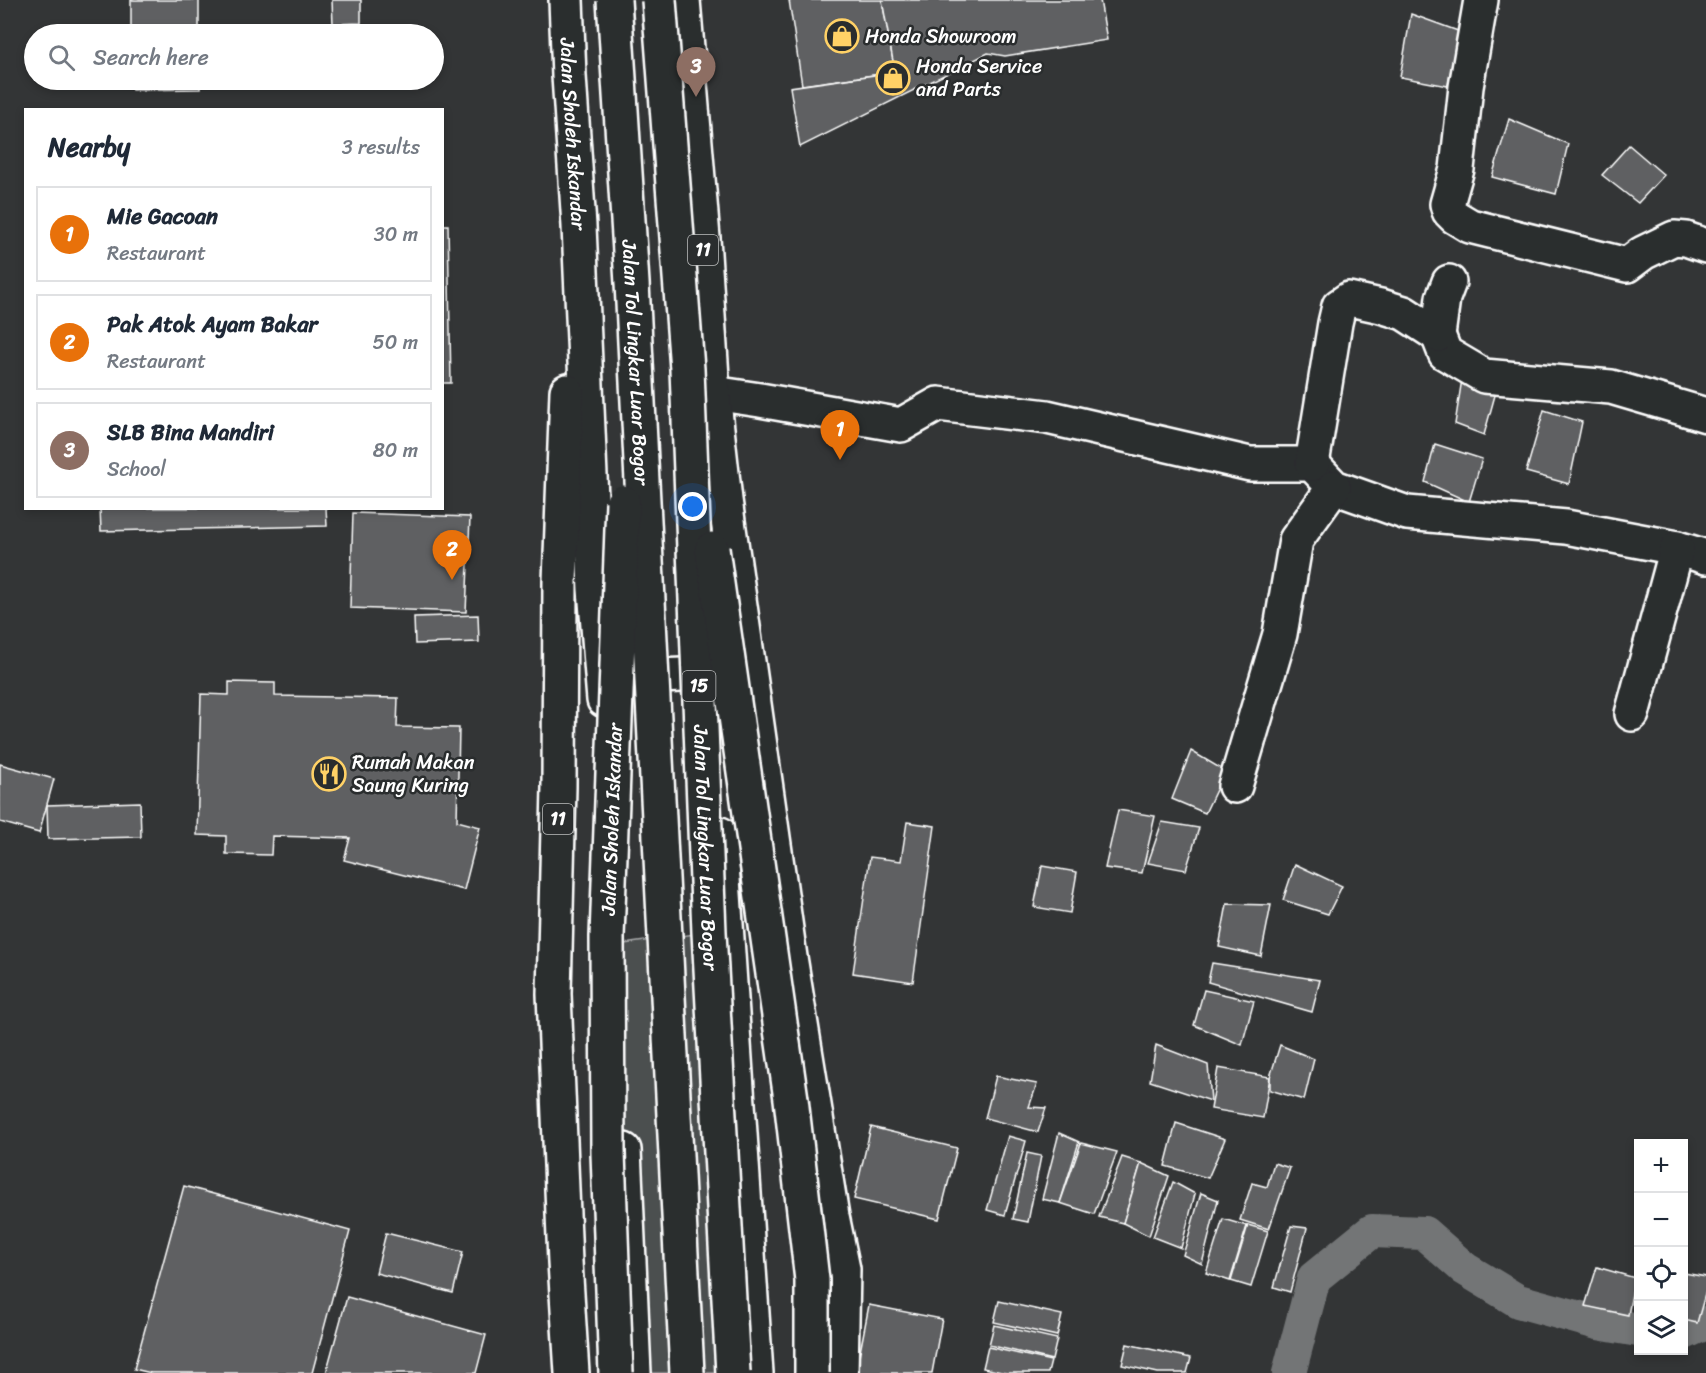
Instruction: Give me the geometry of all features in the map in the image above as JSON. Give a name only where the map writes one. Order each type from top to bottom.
[{"type":"main road","name":"Jalan Sholeh Iskandar","points":[[566,0],[595,589],[603,678],[634,1373]]},
{"type":"main road","name":"Jalan Tol Lingkar Luar Bogor","points":[[614,0],[632,284],[687,1373]]},
{"type":"main road","name":"Jalan Tol Lingkar Luar Bogor","points":[[658,0],[687,369],[709,933],[733,1373]]},
{"type":"main road","name":"11","points":[[683,0],[713,393],[725,500],[790,957],[832,1215],[843,1269],[841,1373]]},
{"type":"main road","points":[[1481,0],[1466,87],[1457,169],[1448,204],[1449,211],[1470,226],[1627,265],[1643,253],[1674,238],[1686,239],[1706,246]]},
{"type":"main road","name":"Jalan Sholeh Iskandar","points":[[572,1373],[564,1250],[554,994],[563,475],[567,394],[580,266]]},
{"type":"main road","points":[[1449,282],[1443,298],[1438,335],[1445,353],[1484,376],[1611,387],[1706,415]]},
{"type":"main road","points":[[616,1373],[608,1153],[607,937],[632,284]]},
{"type":"main road","points":[[1234,786],[1280,634],[1296,540],[1323,476],[1335,323],[1339,306],[1349,299],[1382,306],[1404,313],[1438,335]]},
{"type":"main road","points":[[687,369],[791,1099],[812,1280],[812,1373]]},
{"type":"main road","points":[[713,393],[901,425],[938,404],[1036,416],[1250,464],[1323,476],[1407,513],[1566,527],[1692,552],[1632,714]]},
{"type":"main road","points":[[725,500],[710,674],[756,1373]]},
{"type":"main road","points":[[603,678],[710,674]]},
{"type":"shaded area","points":[[709,932],[733,1373],[634,1373],[622,1124],[617,945]]},
{"type":"building","points":[[131,0],[199,0],[199,24],[131,24]]},
{"type":"building","points":[[332,0],[361,0],[361,23],[333,24]]},
{"type":"building","name":"Honda Showroom","points":[[789,0],[882,0],[895,72],[802,85]]},
{"type":"building","name":"Honda Service and Parts","points":[[882,0],[1100,0],[1107,40],[1005,56],[988,53],[800,147],[790,87],[895,72]]},
{"type":"building","points":[[1411,14],[1458,31],[1448,86],[1400,77]]},
{"type":"building","points":[[1509,119],[1568,144],[1556,194],[1492,177]]},
{"type":"building","points":[[1629,145],[1664,175],[1638,203],[1602,175]]},
{"type":"building","points":[[444,225],[448,225],[451,383],[444,383]]},
{"type":"building","points":[[1462,379],[1497,388],[1484,435],[1455,424]]},
{"type":"building","points":[[1544,410],[1582,422],[1569,484],[1526,472]]},
{"type":"building","points":[[1435,444],[1482,459],[1469,502],[1425,482]]},
{"type":"building","points":[[100,510],[326,510],[327,526],[101,531]]},
{"type":"building","points":[[353,513],[470,517],[466,612],[350,608]]},
{"type":"building","points":[[478,615],[479,642],[415,644],[414,617]]},
{"type":"building","name":"Rumah Makan Saung Kuring","points":[[229,682],[275,683],[275,696],[398,698],[397,727],[459,728],[457,821],[480,827],[464,890],[344,860],[350,838],[272,836],[271,855],[226,854],[226,836],[197,835],[201,694],[229,695]]},
{"type":"building","points":[[1191,751],[1225,771],[1205,813],[1172,799]]},
{"type":"building","points":[[0,764],[54,779],[39,833],[0,822]]},
{"type":"building","points":[[140,802],[141,837],[48,839],[47,805]]},
{"type":"building","points":[[1118,810],[1155,816],[1142,873],[1105,868]]},
{"type":"building","points":[[907,822],[935,826],[913,982],[853,973],[870,857],[901,861]]},
{"type":"building","points":[[1162,822],[1199,828],[1186,870],[1148,863]]},
{"type":"building","points":[[1295,864],[1342,886],[1328,914],[1283,900]]},
{"type":"building","points":[[1042,866],[1077,872],[1070,913],[1034,907]]},
{"type":"building","points":[[1227,904],[1271,905],[1261,956],[1219,947]]},
{"type":"building","points":[[1212,963],[1320,980],[1312,1012],[1208,982]]},
{"type":"building","points":[[1204,990],[1254,1001],[1242,1045],[1194,1025]]},
{"type":"building","points":[[1156,1045],[1208,1065],[1211,1101],[1150,1081]]},
{"type":"building","points":[[1280,1045],[1314,1059],[1304,1100],[1270,1090],[1270,1077]]},
{"type":"building","points":[[1218,1068],[1270,1077],[1263,1118],[1211,1109]]},
{"type":"building","points":[[996,1076],[1037,1084],[1029,1107],[1046,1108],[1038,1132],[985,1118]]},
{"type":"building","points":[[1176,1123],[1225,1139],[1208,1178],[1165,1166]]},
{"type":"building","points":[[871,1127],[957,1148],[939,1219],[854,1199]]},
{"type":"building","points":[[1059,1133],[1079,1142],[1060,1203],[1042,1199]]},
{"type":"building","points":[[1008,1136],[1026,1141],[1005,1215],[987,1210]]},
{"type":"building","points":[[1081,1143],[1117,1152],[1094,1214],[1060,1203]]},
{"type":"building","points":[[1027,1153],[1041,1156],[1028,1222],[1013,1219]]},
{"type":"building","points":[[1122,1157],[1141,1163],[1123,1223],[1099,1217]]},
{"type":"building","points":[[1141,1163],[1169,1176],[1149,1236],[1123,1223]]},
{"type":"building","points":[[1274,1163],[1290,1168],[1269,1229],[1240,1220],[1252,1183],[1267,1187]]},
{"type":"building","points":[[1173,1182],[1195,1194],[1181,1248],[1153,1237]]},
{"type":"building","points":[[184,1186],[350,1231],[312,1373],[151,1373],[134,1369]]},
{"type":"building","points":[[1201,1193],[1218,1200],[1202,1264],[1183,1255]]},
{"type":"building","points":[[1223,1219],[1247,1226],[1230,1281],[1206,1273]]},
{"type":"building","points":[[1248,1225],[1268,1231],[1251,1287],[1231,1281]]},
{"type":"building","points":[[1291,1226],[1307,1228],[1290,1292],[1274,1287]]},
{"type":"building","points":[[386,1233],[463,1252],[453,1293],[376,1273]]},
{"type":"building","points":[[1597,1267],[1634,1278],[1628,1315],[1585,1306]]},
{"type":"building","points":[[1688,1274],[1706,1277],[1706,1291],[1697,1323],[1688,1321]]},
{"type":"building","points":[[347,1297],[486,1335],[476,1373],[326,1373]]},
{"type":"building","points":[[999,1301],[1062,1315],[1057,1336],[994,1322]]},
{"type":"building","points":[[869,1305],[942,1319],[932,1373],[856,1373]]},
{"type":"building","points":[[994,1325],[1057,1339],[1052,1360],[989,1345]]},
{"type":"building","points":[[1127,1344],[1191,1358],[1187,1373],[1158,1373],[1122,1365]]},
{"type":"building","points":[[988,1347],[1051,1361],[1048,1373],[1006,1373],[983,1368]]},
{"type":"waterway","points":[[1289,1373],[1314,1278],[1372,1231],[1424,1233],[1465,1269],[1518,1301],[1598,1323],[1634,1329]]},
{"type":"waterway","points":[[1688,1331],[1706,1323]]},
{"type":"place","name":"Honda Showroom","points":[[842,36]]},
{"type":"place","name":"Honda Service and Parts","points":[[893,78]]},
{"type":"place","name":"SLB Bina Mandiri","points":[[696,97]]},
{"type":"place","name":"Mie Gacoan","points":[[840,460]]},
{"type":"place","name":"Pak Atok Ayam Bakar","points":[[452,580]]},
{"type":"place","name":"Rumah Makan Saung Kuring","points":[[329,774]]}]
